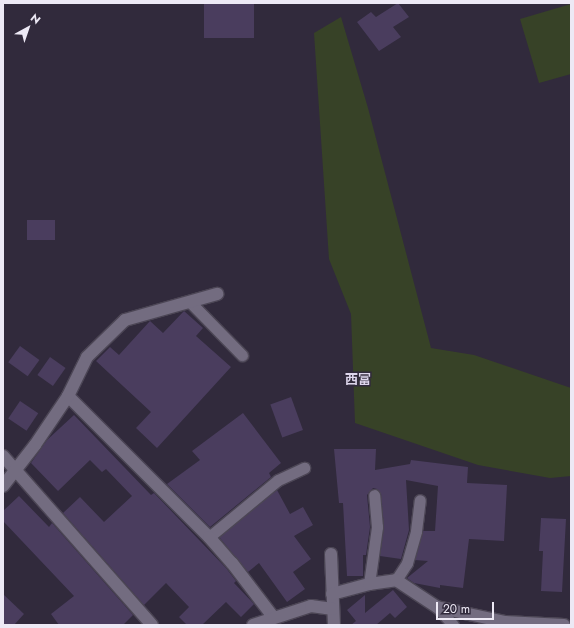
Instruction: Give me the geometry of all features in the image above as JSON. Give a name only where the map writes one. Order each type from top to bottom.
[{"type":"street","points":[[3,486],[68,396],[87,357],[125,320],[191,303],[218,294]]},
{"type":"street","points":[[68,396],[209,537],[232,563],[274,618]]},
{"type":"street","points":[[3,456],[152,625]]},
{"type":"street","points":[[331,554],[334,625]]},
{"type":"street","points":[[332,594],[369,584],[396,580],[437,607],[505,622],[564,625]]},
{"type":"street","points":[[252,625],[311,606],[333,609]]},
{"type":"lane","points":[[191,303],[242,355]]},
{"type":"lane","points":[[209,537],[278,480],[304,468]]},
{"type":"lane","points":[[369,584],[377,527],[374,495]]},
{"type":"lane","points":[[396,580],[407,562],[416,531],[420,500]]},
{"type":"lane","points":[[437,607],[453,625]]},
{"type":"green space","points":[[571,4],[571,74],[539,83],[520,19]]},
{"type":"green space","points":[[341,17],[368,108],[431,348],[474,355],[571,388],[571,476],[550,478],[478,465],[355,423],[351,314],[329,259],[314,33]]},
{"type":"building","points":[[204,3],[254,3],[254,38],[204,38]]},
{"type":"building","points":[[398,3],[409,17],[393,27],[401,37],[379,51],[357,22],[371,12],[376,17]]},
{"type":"building","points":[[27,220],[55,220],[55,240],[27,240]]},
{"type":"building","points":[[184,311],[203,328],[196,336],[231,367],[157,448],[136,428],[151,412],[96,361],[110,347],[119,355],[150,321],[163,333]]},
{"type":"building","points":[[20,346],[39,360],[28,376],[8,362]]},
{"type":"building","points":[[50,357],[66,368],[53,386],[37,375]]},
{"type":"building","points":[[291,397],[303,430],[282,437],[270,405]]},
{"type":"building","points":[[20,401],[38,413],[26,431],[8,418]]},
{"type":"building","points":[[243,413],[281,463],[269,473],[271,477],[210,527],[167,484],[200,460],[192,451]]},
{"type":"building","points":[[74,415],[151,495],[154,493],[226,568],[236,581],[234,583],[254,604],[241,617],[226,602],[202,625],[187,625],[179,617],[189,607],[166,583],[144,605],[63,513],[80,497],[104,522],[132,496],[106,469],[102,472],[90,460],[58,491],[31,463],[47,440]]},
{"type":"building","points":[[334,449],[376,449],[375,470],[410,464],[411,460],[468,467],[467,483],[507,485],[504,541],[469,539],[463,588],[440,585],[440,588],[414,583],[407,578],[428,561],[415,560],[423,531],[435,531],[438,486],[406,480],[409,530],[401,559],[380,556],[384,527],[381,494],[377,489],[373,488],[367,495],[370,527],[366,555],[363,555],[363,576],[347,576],[343,503],[339,503]]},
{"type":"building","points":[[277,490],[290,514],[303,507],[313,525],[294,536],[311,559],[293,572],[305,589],[287,602],[259,563],[248,572],[219,537]]},
{"type":"building","points":[[19,496],[49,527],[52,523],[133,615],[123,625],[59,625],[51,614],[74,596],[3,521],[3,511]]},
{"type":"building","points":[[541,518],[566,519],[562,592],[541,591],[543,551],[539,551]]},
{"type":"building","points":[[393,590],[407,607],[395,618],[390,613],[376,625],[351,625],[356,621],[347,610],[365,595],[365,613]]},
{"type":"building","points":[[3,594],[24,614],[14,625],[3,625]]},
{"type":"district","name":"西富","points":[[358,380]]}]
